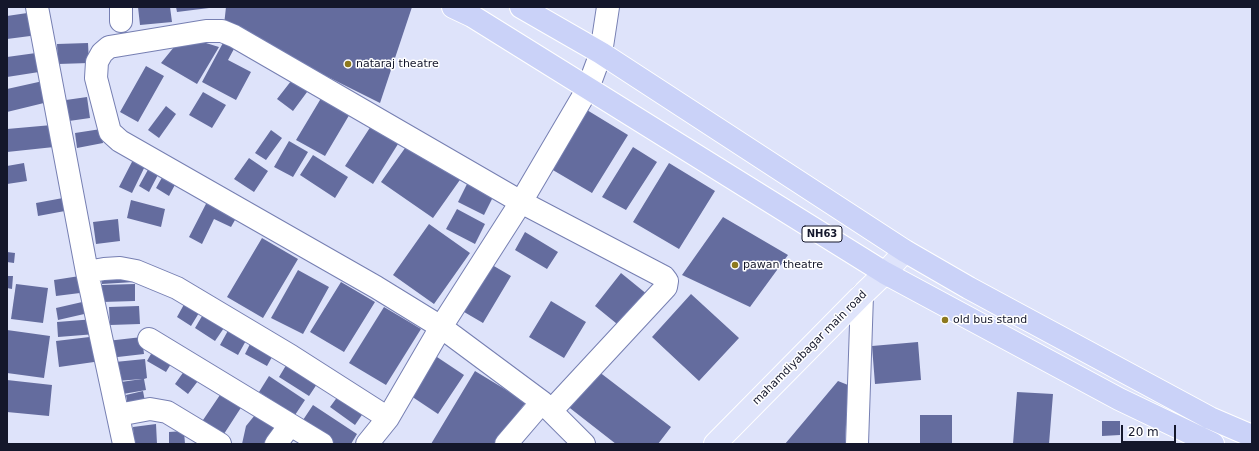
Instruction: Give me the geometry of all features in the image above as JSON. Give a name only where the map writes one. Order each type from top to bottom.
[{"type":"highway","name":"NH63","points":[[453,7],[472,16],[885,273],[1119,399],[1214,444]]},
{"type":"highway","name":"NH63","points":[[521,7],[601,53],[905,251],[969,288],[1210,418],[1252,436]]},
{"type":"main road","name":"mahamdiyabagar main road","points":[[715,444],[905,251]]},
{"type":"street","points":[[37,7],[87,272],[124,444]]},
{"type":"street","points":[[367,444],[388,418],[441,327],[521,202],[588,88],[601,53],[608,7]]},
{"type":"street","points":[[506,444],[547,407],[666,287],[667,282],[664,277],[521,202],[234,36],[222,31],[206,31],[109,47],[102,53],[97,62],[96,78],[110,132],[120,141],[376,287],[441,327],[547,407],[584,444]]},
{"type":"street","points":[[87,272],[120,268],[136,271],[177,288],[291,356],[388,418]]},
{"type":"street","points":[[856,444],[862,294]]},
{"type":"street","points":[[149,339],[322,444]]},
{"type":"street","points":[[118,415],[150,409],[167,412],[220,444]]},
{"type":"street","points":[[276,444],[290,425]]},
{"type":"building","points":[[138,7],[170,7],[172,22],[140,25]]},
{"type":"building","points":[[176,7],[209,7],[209,8],[177,12]]},
{"type":"building","name":"nataraj theatre","points":[[226,7],[412,7],[380,103],[224,25]]},
{"type":"building","points":[[34,12],[38,35],[7,39],[7,16]]},
{"type":"building","points":[[183,36],[219,47],[197,84],[161,63]]},
{"type":"building","points":[[224,41],[235,47],[228,60],[251,72],[236,100],[202,82]]},
{"type":"building","points":[[88,43],[89,63],[58,64],[57,44]]},
{"type":"building","points":[[36,53],[39,72],[7,77],[7,57]]},
{"type":"building","points":[[146,66],[164,76],[138,122],[120,112]]},
{"type":"building","points":[[295,76],[310,88],[293,111],[277,99]]},
{"type":"building","points":[[43,81],[48,102],[7,112],[7,89]]},
{"type":"building","points":[[203,92],[226,105],[212,128],[189,115]]},
{"type":"building","points":[[323,95],[351,112],[325,156],[296,140]]},
{"type":"building","points":[[87,97],[90,118],[69,121],[66,100]]},
{"type":"building","points":[[166,106],[176,114],[159,138],[148,130]]},
{"type":"building","points":[[582,107],[628,135],[592,193],[546,166]]},
{"type":"building","points":[[52,125],[54,147],[7,152],[7,129]]},
{"type":"building","points":[[371,126],[398,144],[373,184],[345,166]]},
{"type":"building","points":[[101,129],[103,143],[77,148],[75,133]]},
{"type":"building","points":[[271,130],[282,138],[266,160],[255,153]]},
{"type":"building","points":[[289,141],[308,152],[293,177],[274,167]]},
{"type":"building","points":[[410,141],[462,177],[433,218],[381,182]]},
{"type":"building","points":[[633,147],[657,162],[626,210],[602,197]]},
{"type":"building","points":[[313,155],[348,177],[335,198],[300,175]]},
{"type":"building","points":[[135,156],[147,162],[132,193],[119,187]]},
{"type":"building","points":[[249,158],[268,171],[254,192],[234,179]]},
{"type":"building","points":[[24,163],[27,181],[7,184],[7,166]]},
{"type":"building","points":[[669,163],[715,191],[679,249],[633,222]]},
{"type":"building","points":[[150,166],[160,171],[149,192],[139,186]]},
{"type":"building","points":[[164,174],[177,181],[169,196],[156,188]]},
{"type":"building","points":[[468,182],[494,195],[484,215],[458,202]]},
{"type":"building","points":[[63,198],[65,211],[38,216],[36,203]]},
{"type":"building","points":[[209,198],[239,213],[231,227],[214,219],[202,244],[189,237]]},
{"type":"building","points":[[131,200],[165,209],[161,227],[127,218]]},
{"type":"building","points":[[457,209],[485,224],[475,244],[446,229]]},
{"type":"building","name":"pawan theatre","points":[[723,217],[788,255],[750,307],[682,275]]},
{"type":"building","points":[[118,219],[120,241],[96,244],[93,222]]},
{"type":"building","points":[[429,224],[470,253],[434,304],[393,275]]},
{"type":"building","points":[[525,232],[558,252],[547,269],[515,250]]},
{"type":"building","points":[[262,238],[298,259],[263,318],[227,297]]},
{"type":"building","points":[[7,252],[15,253],[14,263],[7,262]]},
{"type":"building","points":[[487,262],[511,276],[483,323],[459,309]]},
{"type":"building","points":[[298,270],[329,287],[303,334],[271,318]]},
{"type":"building","points":[[621,273],[648,295],[622,328],[595,306]]},
{"type":"building","points":[[86,275],[88,292],[56,296],[54,280]]},
{"type":"building","points":[[101,275],[134,282],[102,284]]},
{"type":"building","points":[[7,276],[13,276],[12,289],[7,288]]},
{"type":"building","points":[[341,282],[375,302],[344,352],[310,332]]},
{"type":"building","points":[[16,284],[48,288],[43,323],[11,319]]},
{"type":"building","points":[[135,284],[135,301],[102,302],[101,285]]},
{"type":"building","points":[[691,294],[739,338],[699,381],[652,337]]},
{"type":"building","points":[[187,299],[202,308],[191,326],[177,317]]},
{"type":"building","points":[[91,300],[93,312],[58,320],[56,308]]},
{"type":"building","points":[[551,301],[586,322],[564,358],[529,337]]},
{"type":"building","points":[[139,306],[140,324],[110,325],[109,307]]},
{"type":"building","points":[[384,307],[421,329],[386,385],[349,363]]},
{"type":"building","points":[[205,311],[226,325],[215,341],[195,328]]},
{"type":"building","points":[[95,319],[96,334],[58,337],[57,322]]},
{"type":"building","points":[[230,327],[248,337],[238,355],[220,345]]},
{"type":"building","points":[[7,330],[50,336],[44,378],[7,373]]},
{"type":"building","points":[[98,336],[101,361],[59,367],[56,341]]},
{"type":"building","points":[[142,337],[144,354],[109,358],[107,341]]},
{"type":"building","points":[[253,338],[276,350],[267,366],[245,354]]},
{"type":"building","points":[[918,342],[921,380],[875,384],[872,346]]},
{"type":"building","points":[[155,347],[174,359],[166,372],[147,361]]},
{"type":"building","points":[[431,353],[464,375],[438,414],[405,392]]},
{"type":"building","points":[[145,359],[147,378],[144,379],[146,390],[123,394],[121,382],[142,379],[117,381],[115,362]]},
{"type":"building","points":[[288,362],[319,381],[309,396],[279,377]]},
{"type":"building","points":[[187,367],[201,377],[188,394],[175,384]]},
{"type":"building","points":[[594,368],[671,427],[658,444],[616,444],[566,405]]},
{"type":"building","points":[[475,371],[526,402],[494,444],[431,444]]},
{"type":"building","points":[[269,376],[305,400],[295,415],[259,392]]},
{"type":"building","points":[[7,380],[52,385],[49,416],[7,412]]},
{"type":"building","points":[[838,381],[848,385],[845,444],[785,444]]},
{"type":"building","points":[[224,389],[244,403],[222,437],[201,423]]},
{"type":"building","points":[[143,391],[146,407],[129,411],[126,395]]},
{"type":"building","points":[[341,392],[366,409],[355,425],[330,407]]},
{"type":"building","points":[[1017,392],[1053,394],[1049,444],[1013,444]]},
{"type":"building","points":[[313,405],[357,434],[351,444],[333,444],[301,423]]},
{"type":"building","points":[[259,410],[278,424],[263,444],[242,444],[246,426]]},
{"type":"building","points":[[920,415],[952,415],[952,444],[920,444]]},
{"type":"building","points":[[1102,421],[1120,421],[1120,435],[1102,436]]},
{"type":"building","points":[[156,424],[157,444],[134,444],[133,427]]},
{"type":"building","points":[[184,431],[185,444],[169,444],[169,432]]},
{"type":"place","name":"nataraj theatre","points":[[348,64]]},
{"type":"place","name":"pawan theatre","points":[[735,265]]},
{"type":"place","name":"old bus stand","points":[[945,320]]}]
